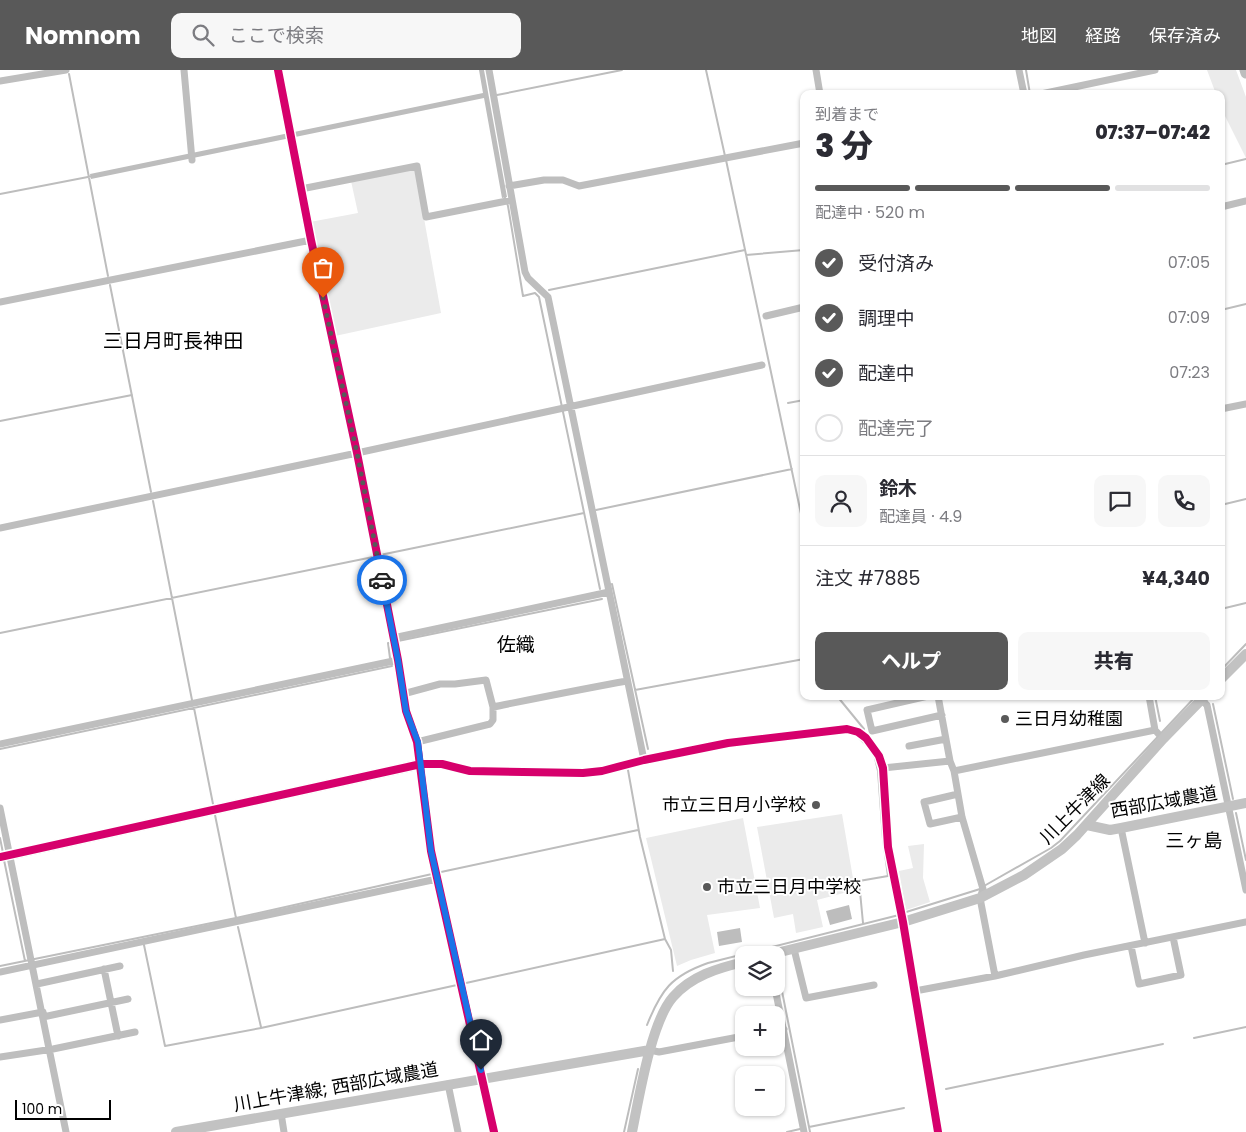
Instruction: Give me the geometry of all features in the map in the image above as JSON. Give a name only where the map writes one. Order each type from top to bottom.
[{"type":"main road","points":[[1225,675],[1246,654]]},
{"type":"main road","name":"川上牛津線","points":[[785,951],[981,890],[1009,884],[1062,849],[1087,825],[1163,739],[1201,700]]},
{"type":"main road","points":[[5,856],[422,764]]},
{"type":"main road","name":"西部広域農道","points":[[1087,825],[1110,830],[1246,803]]},
{"type":"main road","points":[[632,1132],[650,1050],[666,1007],[672,997],[696,978],[714,970],[735,964]]},
{"type":"main road","name":"川上牛津線; 西部広域農道","points":[[181,1132],[650,1050]]},
{"type":"street","points":[[0,81],[66,70]]},
{"type":"street","points":[[184,70],[192,160]]},
{"type":"street","points":[[278,70],[311,240],[357,453],[398,660],[406,711],[418,742],[422,764],[420,773],[431,851],[494,1132]]},
{"type":"street","points":[[490,70],[525,272],[528,278],[548,297],[644,760]]},
{"type":"street","points":[[816,70],[819,90]]},
{"type":"street","points":[[1020,70],[1023,90]]},
{"type":"street","points":[[1060,90],[1155,70]]},
{"type":"street","points":[[509,186],[544,180],[563,180],[579,186],[800,144]]},
{"type":"street","points":[[301,189],[417,166],[426,217],[512,200]]},
{"type":"street","points":[[1225,206],[1246,201]]},
{"type":"street","points":[[0,302],[311,240]]},
{"type":"street","points":[[766,316],[800,308]]},
{"type":"street","points":[[0,528],[762,365]]},
{"type":"street","points":[[1225,408],[1246,404]]},
{"type":"street","points":[[393,638],[609,592]]},
{"type":"street","points":[[0,744],[398,660]]},
{"type":"street","points":[[403,694],[440,684],[486,680],[493,707],[493,720],[490,724],[418,742]]},
{"type":"street","points":[[493,707],[627,681]]},
{"type":"street","points":[[911,700],[867,710],[872,731],[942,715]]},
{"type":"street","points":[[939,700],[962,817],[973,852],[981,890],[995,976]]},
{"type":"street","points":[[1150,700],[1155,730],[1163,739]]},
{"type":"street","points":[[1204,700],[1207,705],[1246,890]]},
{"type":"street","points":[[422,764],[442,764],[470,771],[577,773],[602,771],[728,742],[847,729],[858,732],[866,738],[879,756],[883,768],[888,847],[902,916],[938,1132]]},
{"type":"street","points":[[954,771],[1155,730]]},
{"type":"street","points":[[909,746],[946,739]]},
{"type":"street","points":[[883,768],[950,761]]},
{"type":"street","points":[[958,794],[924,802],[930,824],[962,817]]},
{"type":"street","points":[[0,808],[5,856],[33,965],[66,1132]]},
{"type":"street","points":[[1121,828],[1145,943]]},
{"type":"street","points":[[0,972],[437,879]]},
{"type":"street","points":[[915,991],[995,976],[1084,955],[1246,922]]},
{"type":"street","points":[[1131,946],[1139,984],[1172,977],[1181,975],[1173,937]]},
{"type":"street","points":[[794,949],[806,998],[874,985]]},
{"type":"street","points":[[37,984],[120,966]]},
{"type":"street","points":[[104,970],[118,1036]]},
{"type":"street","points":[[0,1020],[128,999]]},
{"type":"street","points":[[0,1057],[135,1032]]},
{"type":"street","points":[[650,1050],[659,1052],[735,1038]]},
{"type":"street","points":[[785,1051],[804,1132]]},
{"type":"street","points":[[448,1084],[458,1132]]},
{"type":"street","points":[[281,1113],[284,1132]]},
{"type":"shaded area","points":[[479,70],[484,70],[507,197],[502,198],[484,98],[91,179],[90,174],[483,93]]},
{"type":"shaded area","points":[[1207,70],[1236,70],[1246,97],[1246,158],[1225,116],[1225,90],[1214,90]]},
{"type":"shaded area","points":[[415,168],[441,313],[335,336],[310,222],[358,213],[351,181]]},
{"type":"shaded area","points":[[842,814],[855,890],[817,900],[823,927],[796,933],[793,914],[774,918],[757,827]]},
{"type":"shaded area","points":[[743,818],[760,908],[707,915],[715,953],[677,966],[646,838]]},
{"type":"shaded area","points":[[924,844],[923,878],[930,902],[906,910],[899,871],[913,868],[908,846]]},
{"type":"shaded area","points":[[849,905],[852,919],[830,925],[826,911]]},
{"type":"shaded area","points":[[740,928],[742,942],[719,946],[717,932]]},
{"type":"waterway","points":[[497,95],[622,70]]},
{"type":"waterway","points":[[706,70],[725,156]]},
{"type":"waterway","points":[[1026,70],[1029,90]]},
{"type":"waterway","points":[[69,74],[108,276]]},
{"type":"waterway","points":[[1225,164],[1246,159]]},
{"type":"waterway","points":[[726,160],[800,509]]},
{"type":"waterway","points":[[0,194],[93,176]]},
{"type":"waterway","points":[[504,195],[508,206],[523,296],[535,293],[539,297],[600,589]]},
{"type":"waterway","points":[[549,290],[745,250]]},
{"type":"waterway","points":[[746,255],[800,250]]},
{"type":"waterway","points":[[110,285],[151,492]]},
{"type":"waterway","points":[[1225,309],[1246,304]]},
{"type":"waterway","points":[[0,421],[132,395]]},
{"type":"waterway","points":[[788,403],[800,401]]},
{"type":"waterway","points":[[596,510],[792,469]]},
{"type":"waterway","points":[[1225,504],[1246,499]]},
{"type":"waterway","points":[[153,501],[192,700]]},
{"type":"waterway","points":[[380,555],[584,513]]},
{"type":"waterway","points":[[0,633],[373,557]]},
{"type":"waterway","points":[[612,584],[648,749]]},
{"type":"waterway","points":[[398,641],[602,599]]},
{"type":"waterway","points":[[1225,608],[1246,603]]},
{"type":"waterway","points":[[390,643],[388,643],[390,658]]},
{"type":"waterway","points":[[1225,666],[1246,644]]},
{"type":"waterway","points":[[635,690],[800,660]]},
{"type":"waterway","points":[[0,749],[392,666]]},
{"type":"waterway","points":[[840,700],[864,729]]},
{"type":"waterway","points":[[1156,700],[1160,721]]},
{"type":"waterway","points":[[984,886],[1060,841],[1192,700]]},
{"type":"waterway","points":[[1213,704],[1233,799]]},
{"type":"waterway","points":[[194,708],[213,804]]},
{"type":"waterway","points":[[859,738],[870,749],[875,758],[878,771],[888,876],[859,881],[863,923]]},
{"type":"waterway","points":[[628,770],[640,837],[665,939],[671,950],[673,971]]},
{"type":"waterway","points":[[1236,813],[1246,860]]},
{"type":"waterway","points":[[215,815],[236,918]]},
{"type":"waterway","points":[[441,872],[638,830]]},
{"type":"waterway","points":[[0,838],[3,853]]},
{"type":"waterway","points":[[4,860],[25,961]]},
{"type":"waterway","points":[[0,966],[236,918],[432,874]]},
{"type":"waterway","points":[[903,913],[980,889]]},
{"type":"waterway","points":[[647,1025],[663,993],[676,979],[695,968],[708,963],[899,915]]},
{"type":"waterway","points":[[238,927],[261,1027]]},
{"type":"waterway","points":[[466,983],[665,939]]},
{"type":"waterway","points":[[144,945],[165,1046],[261,1028],[457,985]]},
{"type":"waterway","points":[[783,996],[810,1132]]},
{"type":"waterway","points":[[1194,1038],[1246,1027]]},
{"type":"waterway","points":[[946,1089],[1163,1044]]},
{"type":"waterway","points":[[624,1132],[638,1069]]},
{"type":"waterway","points":[[809,1127],[904,1108]]},
{"type":"waterway","points":[[787,1132],[800,1129]]},
{"type":"cycle path","points":[[278,70],[311,240],[357,453],[398,660],[406,711],[417,742],[431,851],[494,1132]]},
{"type":"cycle path","points":[[0,857],[421,764],[442,764],[470,771],[583,773],[602,771],[644,760],[728,743],[847,729],[858,732],[866,738],[879,756],[883,768],[888,847],[903,922],[938,1132]]},
{"type":"way so far","points":[[323,298],[357,453],[382,580]]},
{"type":"place","name":"三日月幼稚園","points":[[1005,719]]},
{"type":"place","name":"市立三日月小学校","points":[[816,805]]},
{"type":"place","name":"市立三日月中学校","points":[[707,887]]},
{"type":"district","name":"三日月町長神田","points":[[173,341]]},
{"type":"district","name":"佐織","points":[[516,644]]},
{"type":"district","name":"三ヶ島","points":[[1194,840]]},
{"type":"route","points":[[382,580],[406,711],[418,742],[422,764],[420,773],[431,851],[481,1070]]}]
